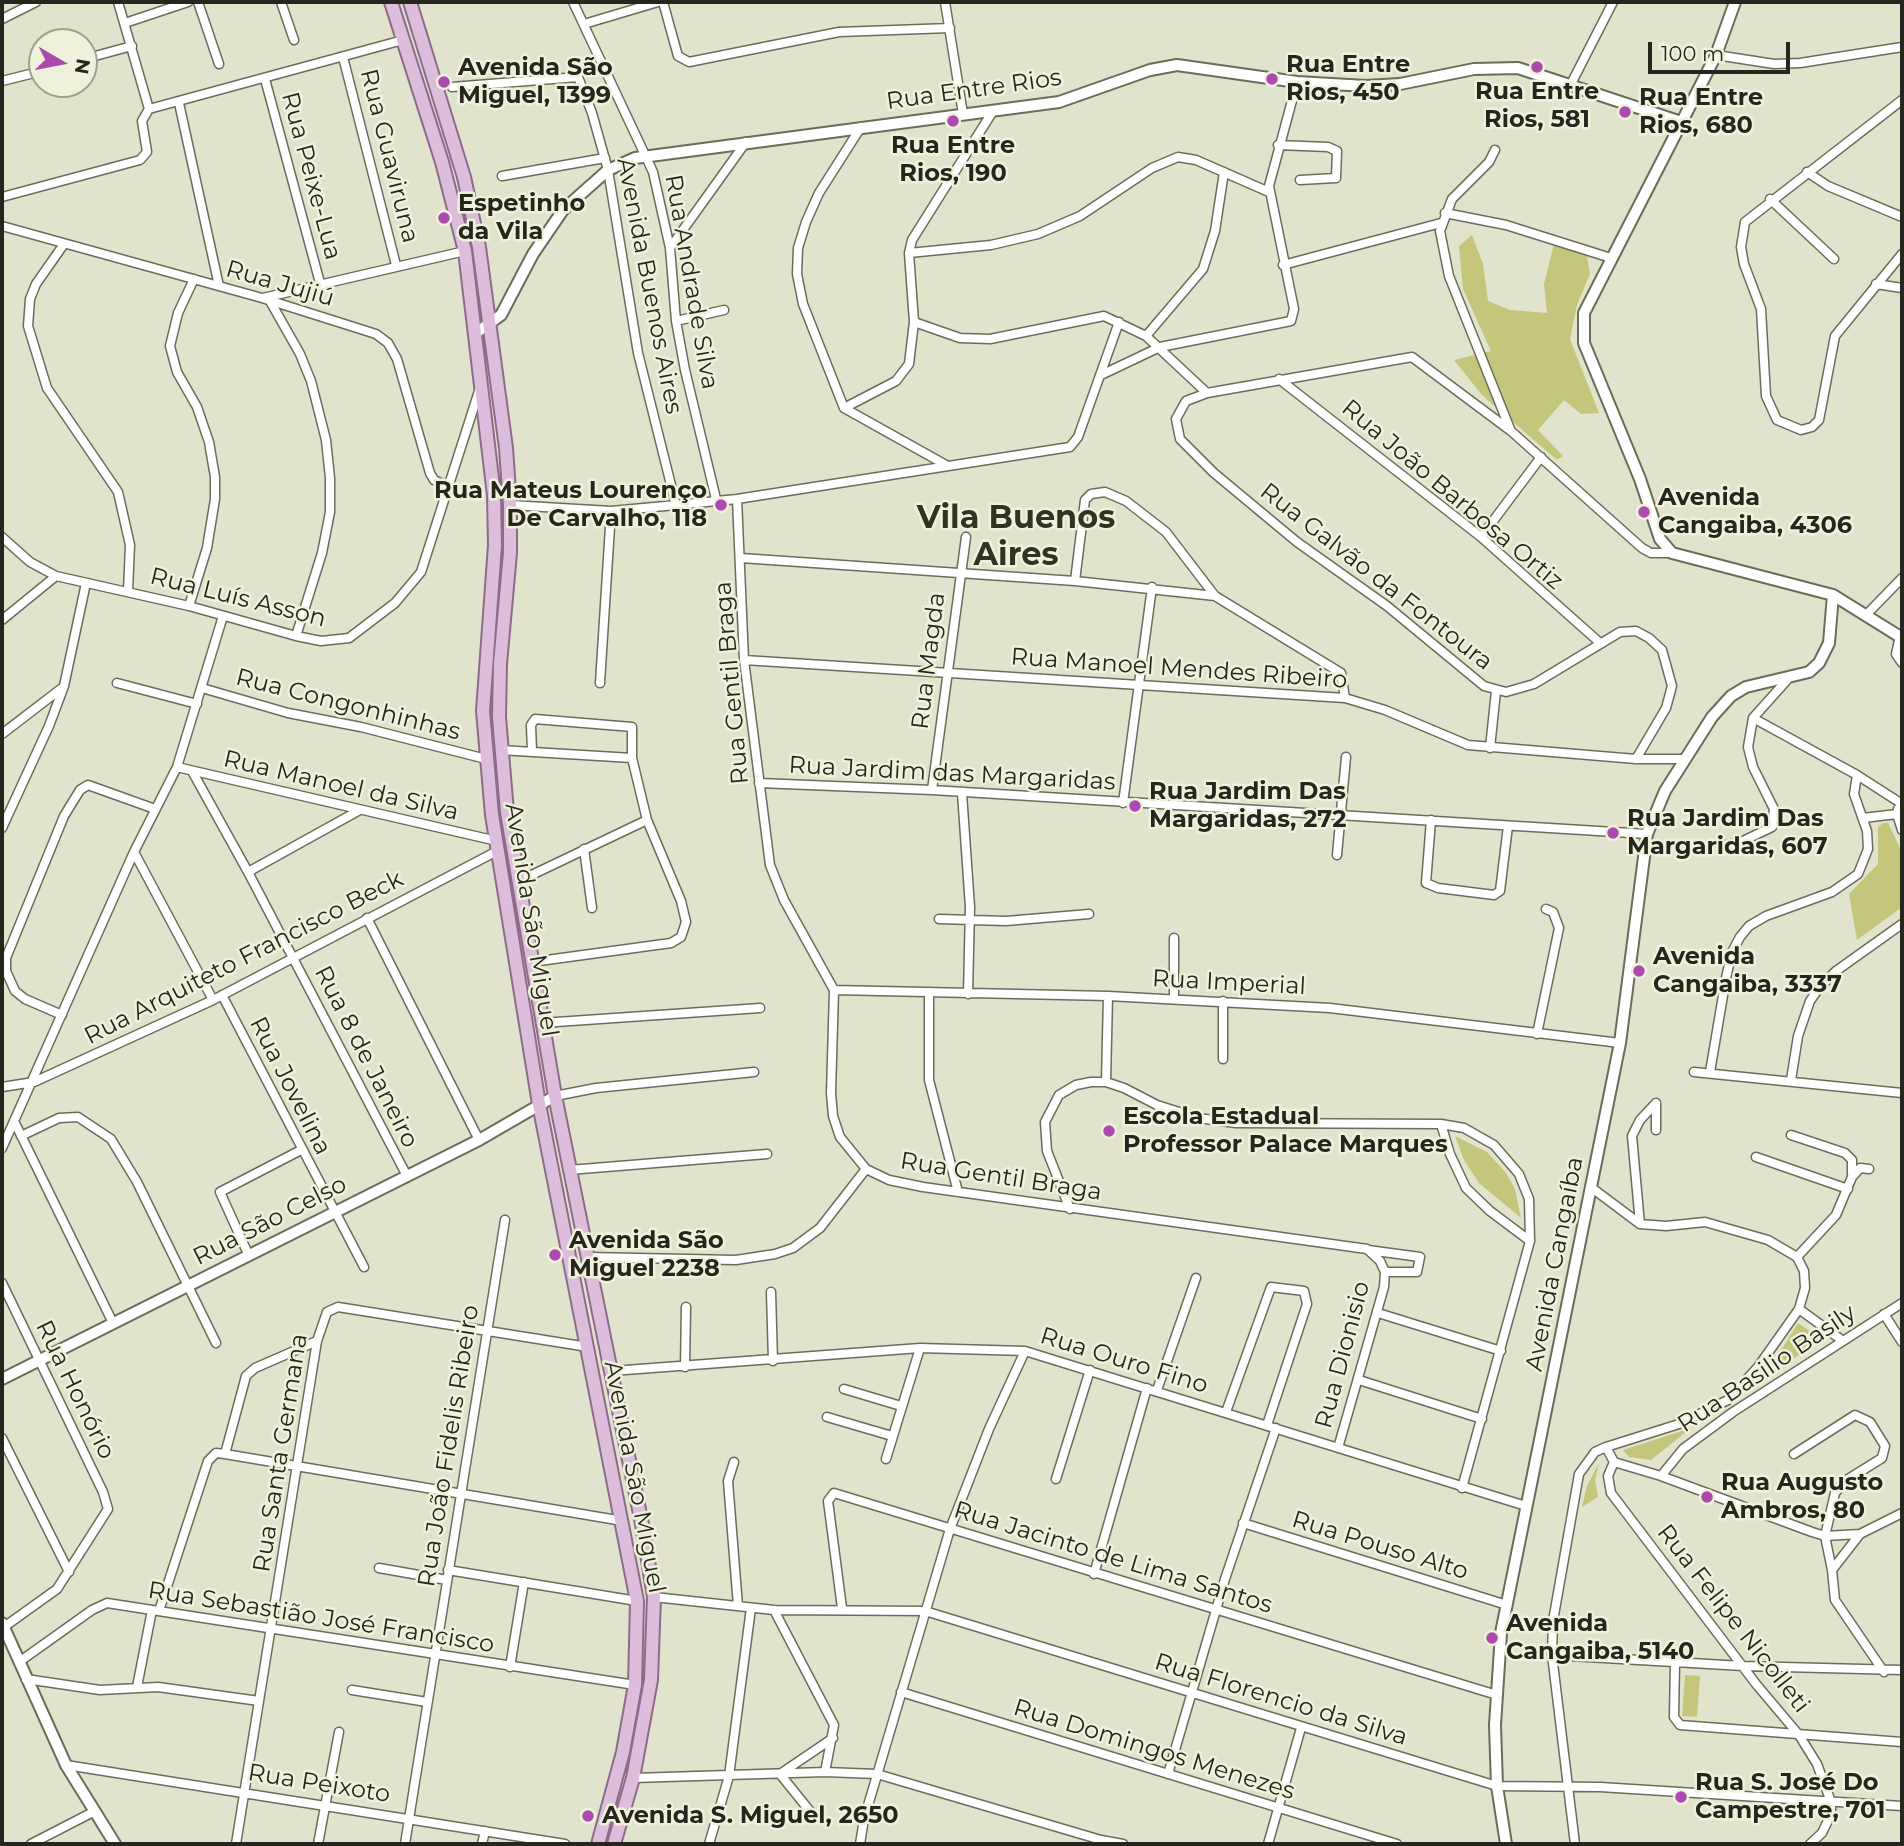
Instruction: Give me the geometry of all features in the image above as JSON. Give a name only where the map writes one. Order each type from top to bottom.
[{"type":"main road","name":"Avenida São Miguel","points":[[391,2],[442,162],[465,251],[482,382],[495,545],[484,674],[486,759],[539,1104],[637,1601],[635,1685],[623,1752],[598,1844]]},
{"type":"main road","name":"Avenida São Miguel","points":[[410,2],[477,228],[506,448],[510,505],[507,602],[500,664],[500,750],[555,1096],[612,1371],[654,1597],[650,1680],[633,1778],[614,1844]]},
{"type":"main road","points":[[1735,2],[1716,55],[1584,313],[1584,343],[1640,479],[1660,538],[1672,553],[1833,595],[1901,637]]},
{"type":"main road","name":"Rua Entre Rios","points":[[489,326],[511,299],[547,231],[581,192],[619,163],[647,156],[746,142],[1059,102],[1150,70],[1177,65],[1297,82],[1384,86],[1496,66],[1518,68],[1681,122]]},
{"type":"main road","points":[[476,333],[489,326]]},
{"type":"main road","name":"Avenida Cangaíba","points":[[1506,1844],[1497,1786],[1497,1695],[1507,1605],[1620,1043],[1647,834],[1665,791],[1712,717],[1731,696],[1746,687],[1787,680],[1809,672],[1824,656],[1829,643],[1833,595]]},
{"type":"main road","name":"Rua São Celso","points":[[2,1378],[479,1140],[555,1096]]},
{"type":"main road","points":[[3,1625],[66,1765],[115,1844]]},
{"type":"street","points":[[2,19],[36,2]]},
{"type":"street","points":[[2,197],[140,160],[147,152],[142,121],[149,108],[118,2]]},
{"type":"street","points":[[125,23],[188,2]]},
{"type":"street","points":[[198,2],[219,64]]},
{"type":"street","points":[[281,2],[294,40]]},
{"type":"street","name":"Rua Andrade Silva","points":[[573,2],[647,156],[670,248],[676,321],[716,499]]},
{"type":"street","points":[[584,24],[661,2],[678,56],[689,62],[839,32],[950,28]]},
{"type":"street","points":[[945,2],[963,114]]},
{"type":"street","points":[[1571,84],[1613,2]]},
{"type":"street","points":[[149,108],[179,103],[403,40]]},
{"type":"street","points":[[98,55],[132,46]]},
{"type":"street","points":[[1716,55],[1774,64],[1800,63],[1902,47]]},
{"type":"street","name":"Rua Guaviruna","points":[[343,57],[396,265]]},
{"type":"street","points":[[2,81],[28,74]]},
{"type":"street","name":"Avenida Buenos Aires","points":[[452,87],[578,77],[608,170],[638,353],[676,505]]},
{"type":"street","name":"Rua Peixe-Lua","points":[[265,79],[320,283]]},
{"type":"street","points":[[1101,375],[1160,347],[1287,323],[1293,317],[1294,309],[1269,192],[1278,145],[1297,82]]},
{"type":"street","points":[[1902,100],[1770,199],[1745,222],[1741,247],[1744,264],[1761,309],[1766,396],[1777,420],[1801,430],[1812,427],[1819,420],[1835,336],[1902,254]]},
{"type":"street","points":[[179,103],[219,286]]},
{"type":"street","points":[[844,408],[903,374],[912,350],[914,322],[909,253],[920,225],[993,111]]},
{"type":"street","points":[[861,127],[820,193],[806,222],[798,248],[797,274],[803,304],[844,408],[946,465]]},
{"type":"street","points":[[670,248],[746,142]]},
{"type":"street","points":[[1278,145],[1328,147],[1337,151],[1336,177],[1300,180]]},
{"type":"street","points":[[1495,150],[1489,162],[1451,199],[1441,223],[1449,275],[1511,432]]},
{"type":"street","points":[[909,253],[991,245],[1038,234],[1080,216],[1152,168],[1178,157],[1196,160],[1269,192]]},
{"type":"street","points":[[502,176],[605,158]]},
{"type":"street","points":[[1146,336],[1203,269],[1215,231],[1224,172]]},
{"type":"street","points":[[1807,172],[1828,186],[1902,217]]},
{"type":"street","points":[[1770,199],[1834,259]]},
{"type":"street","points":[[1445,213],[1506,225],[1611,258]]},
{"type":"street","points":[[1283,265],[1441,223]]},
{"type":"street","name":"Rua Jujiú","points":[[2,226],[266,299],[384,338],[397,359],[430,473],[449,487]]},
{"type":"street","points":[[64,244],[36,284],[30,299],[28,326],[47,388],[118,492],[128,527],[128,592]]},
{"type":"street","points":[[296,636],[322,554],[330,512],[330,478],[326,440],[311,381],[300,354],[266,299],[320,283],[465,251]]},
{"type":"street","points":[[189,606],[207,548],[215,488],[212,457],[204,425],[177,372],[170,346],[178,313],[194,279]]},
{"type":"street","points":[[1876,284],[1902,288]]},
{"type":"street","points":[[676,321],[724,310]]},
{"type":"street","points":[[914,322],[960,338],[975,339],[1006,337],[1095,315],[1119,321],[1146,336],[1207,393],[1412,357],[1511,432],[1642,548],[1651,553],[1672,553]]},
{"type":"street","points":[[510,505],[611,511],[737,499],[1070,447],[1079,437],[1119,321]]},
{"type":"street","name":"Rua João Barbosa Ortiz","points":[[1279,379],[1480,537],[1599,642]]},
{"type":"street","name":"Rua Luís Asson","points":[[2,537],[30,562],[56,576],[189,606],[296,636],[321,641],[349,638],[395,603],[421,572],[482,382]]},
{"type":"street","name":"Rua Galvão da Fontoura","points":[[1207,393],[1186,401],[1176,419],[1180,439],[1188,449],[1264,517],[1387,606],[1484,686],[1506,692],[1534,684],[1558,671],[1599,642],[1620,632],[1636,631],[1649,638],[1662,650],[1672,686],[1666,708],[1636,759]]},
{"type":"street","points":[[1480,537],[1541,457]]},
{"type":"street","points":[[1075,581],[1085,500],[1091,494],[1105,492],[1126,501],[1166,532],[1215,596],[1341,673],[1345,698]]},
{"type":"street","name":"Rua Gentil Braga","points":[[737,499],[744,660],[759,783],[775,882],[834,990],[831,1093],[833,1116],[840,1137],[866,1169],[889,1180],[958,1192],[1420,1257],[1417,1272],[1385,1272]]},
{"type":"street","points":[[600,683],[611,511]]},
{"type":"street","name":"Rua Magda","points":[[932,790],[966,537]]},
{"type":"street","points":[[1642,548],[1660,538]]},
{"type":"street","points":[[741,558],[1152,587],[1215,596]]},
{"type":"street","points":[[2,620],[56,576]]},
{"type":"street","points":[[1867,614],[1902,578]]},
{"type":"street","points":[[2,828],[49,726],[64,686],[86,583]]},
{"type":"street","points":[[1123,803],[1152,587]]},
{"type":"street","points":[[2,1149],[34,1083],[134,852],[177,767],[223,616]]},
{"type":"street","points":[[1901,637],[1896,650],[1902,663]]},
{"type":"street","name":"Rua Manoel Mendes Ribeiro","points":[[744,660],[1345,698],[1385,710],[1457,742],[1490,748],[1636,759],[1686,759]]},
{"type":"street","points":[[1723,846],[1765,832],[1772,827],[1774,809],[1753,767],[1748,747],[1753,718],[1787,680]]},
{"type":"street","points":[[117,683],[197,704]]},
{"type":"street","points":[[2,734],[64,686]]},
{"type":"street","name":"Rua Congonhinhas","points":[[202,688],[288,713],[361,727],[486,759]]},
{"type":"street","points":[[1490,748],[1496,691]]},
{"type":"street","points":[[532,752],[531,725],[539,718],[630,726],[634,732],[632,758],[647,821],[685,914],[681,937],[657,945],[533,962]]},
{"type":"street","points":[[1753,718],[1857,775],[1901,803],[1897,814],[1902,830]]},
{"type":"street","points":[[500,750],[632,758]]},
{"type":"street","points":[[1337,855],[1343,815],[1346,757]]},
{"type":"street","name":"Rua Manoel da Silva","points":[[177,767],[498,846]]},
{"type":"street","name":"Rua 8 de Janeiro","points":[[192,771],[294,958],[407,1176]]},
{"type":"street","points":[[1710,1072],[1726,978],[1736,945],[1749,926],[1766,916],[1832,892],[1858,874],[1867,849],[1863,818],[1854,794],[1857,775]]},
{"type":"street","name":"Rua Jardim das Margaridas","points":[[759,783],[932,790],[1647,834]]},
{"type":"street","points":[[62,1015],[25,999],[15,991],[6,971],[4,957],[64,816],[80,790],[88,785],[155,809]]},
{"type":"street","points":[[962,793],[970,920],[968,994]]},
{"type":"street","points":[[248,872],[358,811]]},
{"type":"street","points":[[1863,818],[1897,814]]},
{"type":"street","points":[[1431,820],[1426,883],[1437,888],[1494,895],[1500,891],[1508,826]]},
{"type":"street","points":[[519,881],[647,821]]},
{"type":"street","name":"Rua Arquiteto Francisco Beck","points":[[2,1087],[34,1083],[213,1000],[498,846]]},
{"type":"street","points":[[584,849],[592,908]]},
{"type":"street","points":[[134,852],[213,1000]]},
{"type":"street","points":[[1536,1034],[1559,928],[1553,912],[1546,909]]},
{"type":"street","points":[[939,919],[1021,920],[1089,914]]},
{"type":"street","points":[[367,918],[479,1140]]},
{"type":"street","points":[[1791,1080],[1798,1037],[1810,1001],[1836,971],[1902,924]]},
{"type":"street","points":[[1174,938],[1174,999]]},
{"type":"street","name":"Rua Imperial","points":[[834,990],[1108,996],[1330,1008],[1620,1043]]},
{"type":"street","points":[[929,992],[929,1080],[958,1192]]},
{"type":"street","name":"Rua Jovelina","points":[[222,995],[364,1267]]},
{"type":"street","points":[[1106,1082],[1108,996]]},
{"type":"street","points":[[1223,1001],[1223,1059]]},
{"type":"street","points":[[542,1023],[760,1008]]},
{"type":"street","points":[[555,1096],[596,1088],[754,1072]]},
{"type":"street","points":[[1694,1072],[1902,1093]]},
{"type":"street","points":[[1070,1209],[1046,1151],[1045,1122],[1059,1095],[1076,1085],[1106,1082],[1175,1112],[1218,1121],[1441,1124],[1464,1128],[1494,1145],[1519,1174],[1529,1199],[1530,1241],[1462,1488]]},
{"type":"street","points":[[1640,1224],[1632,1170],[1632,1136],[1640,1120],[1656,1103],[1656,1130]]},
{"type":"street","points":[[21,1136],[68,1116],[78,1117],[111,1139],[137,1182],[216,1343]]},
{"type":"street","points":[[14,1121],[113,1323]]},
{"type":"street","points":[[1441,1124],[1450,1154],[1466,1188],[1490,1211],[1530,1241]]},
{"type":"street","points":[[1791,1135],[1849,1156],[1854,1165],[1852,1177],[1830,1223],[1797,1257]]},
{"type":"street","points":[[249,1256],[220,1192],[301,1150]]},
{"type":"street","points":[[569,1170],[767,1154]]},
{"type":"street","points":[[1756,1157],[1847,1189]]},
{"type":"street","points":[[1852,1177],[1860,1168],[1869,1169]]},
{"type":"street","points":[[587,1257],[736,1260],[775,1254],[806,1240],[820,1227],[866,1169]]},
{"type":"street","points":[[1575,1844],[1552,1655],[1553,1620],[1579,1474],[1595,1452],[1679,1424],[1728,1400],[1758,1367],[1799,1310],[1805,1288],[1804,1271],[1797,1257],[1768,1240],[1719,1224],[1640,1224],[1592,1188]]},
{"type":"street","name":"Rua João Fidelis Ribeiro","points":[[405,1844],[505,1220]]},
{"type":"street","points":[[1367,1250],[1375,1255],[1385,1272]]},
{"type":"street","name":"Rua Dionisio","points":[[1338,1448],[1384,1287],[1385,1272]]},
{"type":"street","points":[[1094,1574],[1152,1389],[1196,1278]]},
{"type":"street","name":"Rua Honório","points":[[2,1283],[103,1492],[107,1514],[69,1572]]},
{"type":"street","points":[[1168,1774],[1307,1304],[1304,1291],[1271,1287],[1226,1412]]},
{"type":"street","points":[[771,1292],[773,1361]]},
{"type":"street","name":"Rua Basilio Basily","points":[[1661,1476],[1683,1449],[1733,1412],[1902,1303]]},
{"type":"street","name":"Rua Santa Germana","points":[[236,1844],[317,1341],[324,1316],[338,1307],[487,1330]]},
{"type":"street","points":[[685,1367],[686,1307]]},
{"type":"street","points":[[1799,1310],[1843,1341]]},
{"type":"street","points":[[1377,1313],[1501,1350]]},
{"type":"street","points":[[1884,1314],[1902,1342]]},
{"type":"street","points":[[487,1330],[588,1347]]},
{"type":"street","points":[[225,1454],[246,1376],[255,1368],[317,1341]]},
{"type":"street","points":[[886,1459],[920,1348]]},
{"type":"street","name":"Rua Ouro Fino","points":[[612,1371],[920,1348],[1025,1351],[1526,1506]]},
{"type":"street","points":[[860,1844],[860,1835],[877,1774],[950,1529],[984,1441],[1025,1351]]},
{"type":"street","points":[[1056,1479],[1090,1370]]},
{"type":"street","points":[[1359,1380],[1482,1419]]},
{"type":"street","points":[[844,1388],[901,1406]]},
{"type":"street","points":[[1728,1400],[1733,1412]]},
{"type":"street","points":[[1794,1454],[1855,1415],[1867,1418],[1884,1443],[1882,1458],[1845,1481],[1835,1493],[1825,1536],[1835,1600],[1884,1672]]},
{"type":"street","points":[[827,1418],[892,1436]]},
{"type":"street","points":[[2,1438],[69,1572],[54,1593],[3,1625]]},
{"type":"street","points":[[1606,1447],[1614,1462],[1661,1476],[1825,1536],[1860,1534],[1902,1513]]},
{"type":"street","points":[[137,1686],[155,1611],[208,1461],[216,1453],[623,1521]]},
{"type":"street","points":[[734,1462],[728,1476],[738,1606]]},
{"type":"street","name":"Rua Felipe Nicolleti","points":[[1614,1462],[1608,1476],[1611,1493],[1799,1735],[1817,1764],[1831,1802]]},
{"type":"street","name":"Rua Jacinto de Lima Santos","points":[[842,1608],[828,1501],[830,1494],[836,1493],[1497,1695]]},
{"type":"street","name":"Rua Pouso Alto","points":[[1243,1523],[1507,1605]]},
{"type":"street","points":[[1832,1570],[1860,1534]]},
{"type":"street","points":[[380,1568],[524,1582],[637,1601]]},
{"type":"street","points":[[510,1667],[524,1582]]},
{"type":"street","name":"Rua Florencio da Silva","points":[[654,1597],[774,1610],[842,1608],[925,1611],[1497,1786],[1568,1786],[1902,1806]]},
{"type":"street","name":"Rua Sebastião José Francisco","points":[[19,1662],[100,1605],[107,1604],[635,1685]]},
{"type":"street","points":[[709,1844],[729,1776],[751,1608]]},
{"type":"street","points":[[774,1610],[832,1720],[833,1738],[827,1772]]},
{"type":"street","points":[[1552,1655],[1743,1666],[1884,1672],[1902,1670]]},
{"type":"street","points":[[1675,1662],[1674,1717],[1680,1725],[1902,1742]]},
{"type":"street","points":[[26,1679],[100,1690],[137,1686],[173,1688],[259,1701]]},
{"type":"street","points":[[352,1690],[427,1702]]},
{"type":"street","name":"Rua Domingos Menezes","points":[[901,1692],[1397,1844]]},
{"type":"street","points":[[1268,1844],[1301,1728]]},
{"type":"street","points":[[318,1844],[339,1732]]},
{"type":"street","points":[[780,1774],[833,1738]]},
{"type":"street","name":"Rua Peixoto","points":[[66,1765],[409,1817],[565,1844]]},
{"type":"street","points":[[633,1778],[827,1772],[877,1774],[1123,1844]]},
{"type":"street","points":[[780,1774],[813,1815]]},
{"type":"street","points":[[1810,1844],[1829,1821],[1831,1802]]},
{"type":"street","points":[[31,1844],[95,1811]]},
{"type":"street","points":[[482,1844],[485,1830]]},
{"type":"green space","points":[[1472,235],[1483,264],[1488,301],[1510,310],[1547,313],[1544,284],[1554,244],[1587,256],[1590,274],[1577,305],[1570,339],[1599,413],[1581,414],[1564,400],[1538,430],[1563,456],[1557,460],[1482,395],[1454,360],[1491,351],[1463,289],[1459,246]]},
{"type":"green space","points":[[1888,823],[1902,852],[1902,907],[1857,940],[1849,894],[1878,864],[1878,827]]},
{"type":"green space","points":[[1455,1136],[1487,1152],[1506,1173],[1515,1189],[1521,1218],[1479,1183],[1464,1160]]},
{"type":"green space","points":[[1798,1323],[1823,1340],[1763,1378],[1768,1371]]},
{"type":"green space","points":[[1691,1428],[1651,1460],[1629,1457],[1623,1450]]},
{"type":"green space","points":[[1599,1463],[1595,1480],[1598,1497],[1582,1507],[1587,1486]]},
{"type":"green space","points":[[1685,1675],[1700,1676],[1697,1717],[1682,1716]]},
{"type":"place","name":"Rua Entre Rios, 581","points":[[1537,67]]},
{"type":"place","name":"Rua Entre Rios, 450","points":[[1272,79]]},
{"type":"place","name":"Avenida São Miguel, 1399","points":[[444,82]]},
{"type":"place","name":"Rua Entre Rios, 680","points":[[1625,112]]},
{"type":"place","name":"Rua Entre Rios, 190","points":[[953,121]]},
{"type":"place","name":"Espetinho da Vila","points":[[444,218]]},
{"type":"place","name":"Rua Mateus Lourenço De Carvalho, 118","points":[[721,505]]},
{"type":"place","name":"Avenida Cangaiba, 4306","points":[[1644,512]]},
{"type":"place","name":"Rua Jardim Das Margaridas, 272","points":[[1135,806]]},
{"type":"place","name":"Rua Jardim Das Margaridas, 607","points":[[1613,833]]},
{"type":"place","name":"Avenida Cangaiba, 3337","points":[[1639,971]]},
{"type":"place","name":"Escola Estadual Professor Palace Marques","points":[[1109,1131]]},
{"type":"place","name":"Avenida São Miguel 2238","points":[[555,1255]]},
{"type":"place","name":"Rua Augusto Ambros, 80","points":[[1707,1497]]},
{"type":"place","name":"Avenida Cangaiba, 5140","points":[[1492,1638]]},
{"type":"place","name":"Rua S. José Do Campestre, 701","points":[[1681,1797]]},
{"type":"place","name":"Avenida S. Miguel, 2650","points":[[588,1816]]},
{"type":"district","name":"Vila Buenos Aires","points":[[1016,538]]}]
